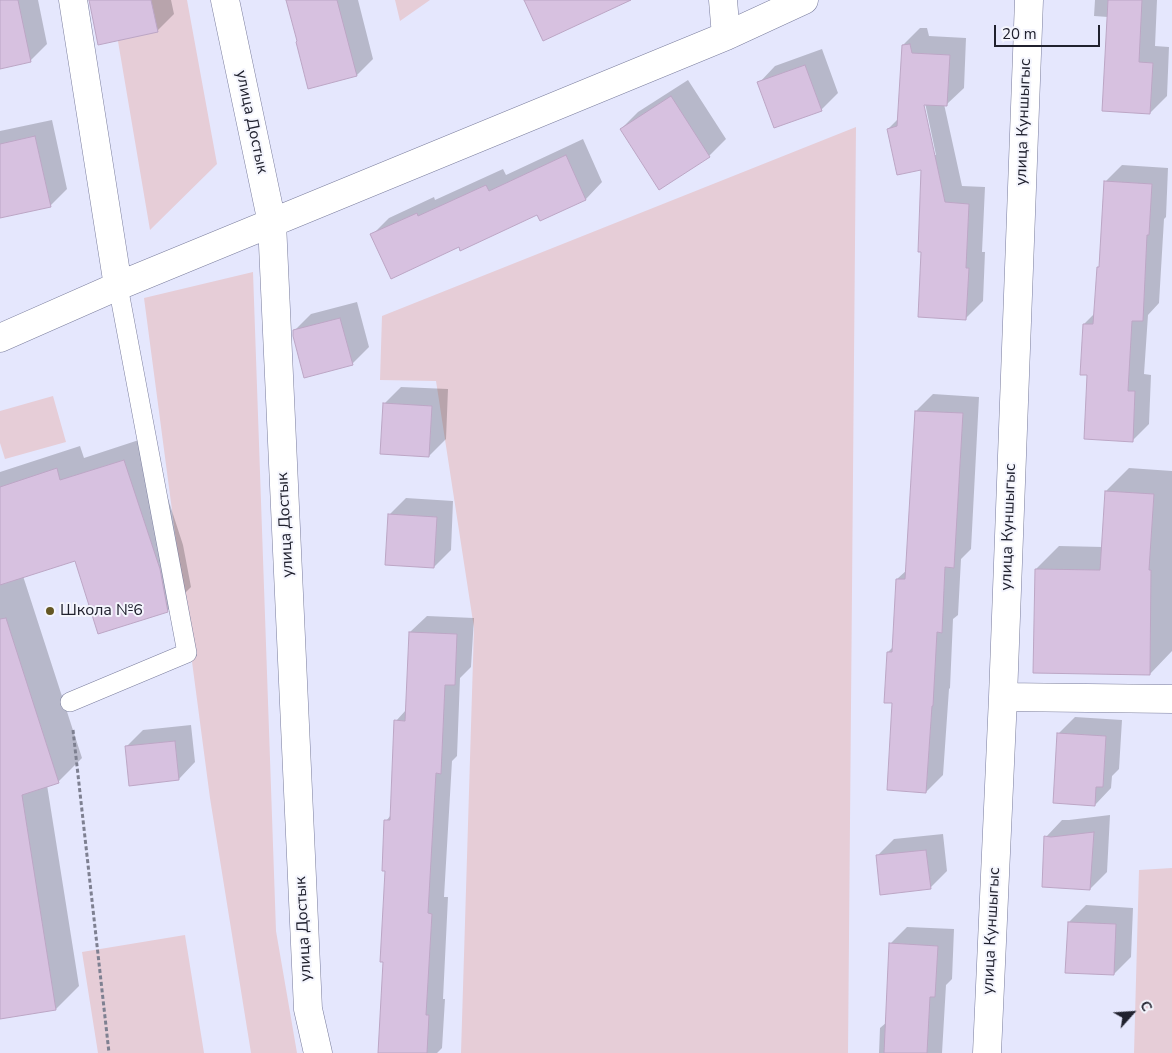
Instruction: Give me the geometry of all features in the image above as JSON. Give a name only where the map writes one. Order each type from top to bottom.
[{"type":"street","points":[[73,0],[118,286]]},
{"type":"street","name":"улица Достык","points":[[225,0],[272,223],[308,1009],[318,1053]]},
{"type":"street","points":[[724,0],[726,36]]},
{"type":"street","points":[[0,338],[118,286],[726,36],[804,0]]},
{"type":"street","name":"улица Куншыгыс","points":[[987,1053],[1003,698],[1028,0]]},
{"type":"street","points":[[1003,698],[1172,699]]},
{"type":"lane","points":[[70,702],[187,653],[118,286]]},
{"type":"path","points":[[70,702],[109,1053]]},
{"type":"shaded area","points":[[111,0],[187,0],[217,164],[150,230]]},
{"type":"shaded area","points":[[395,0],[430,0],[400,21]]},
{"type":"shaded area","points":[[856,127],[848,1053],[461,1053],[474,628],[436,381],[380,380],[382,316]]},
{"type":"shaded area","points":[[253,272],[276,931],[297,1053],[251,1053],[210,798],[144,298]]},
{"type":"shaded area","points":[[53,396],[66,442],[5,459],[0,443],[0,411]]},
{"type":"shaded area","points":[[1172,868],[1172,1053],[1134,1053],[1139,870]]},
{"type":"shaded area","points":[[185,935],[204,1053],[98,1053],[82,952]]},
{"type":"building","points":[[0,0],[18,0],[31,62],[0,69]]},
{"type":"building","points":[[89,0],[151,0],[158,32],[98,45]]},
{"type":"building","points":[[286,0],[337,0],[357,76],[308,89]]},
{"type":"building","points":[[524,0],[631,0],[543,41]]},
{"type":"building","points":[[1108,0],[1142,0],[1139,62],[1153,63],[1150,114],[1102,111]]},
{"type":"building","points":[[910,44],[912,53],[950,55],[947,106],[924,105],[945,202],[969,204],[966,268],[969,268],[966,320],[918,317],[921,252],[918,252],[921,170],[897,175],[887,129],[897,126],[902,45]]},
{"type":"building","points":[[805,65],[822,111],[774,128],[757,82]]},
{"type":"building","points":[[671,96],[710,157],[659,190],[620,129]]},
{"type":"building","points":[[35,136],[51,207],[0,218],[0,144]]},
{"type":"building","points":[[566,155],[586,200],[540,221],[537,215],[460,251],[459,247],[391,279],[370,234],[417,213],[418,216],[486,185],[489,191]]},
{"type":"building","points":[[1104,181],[1152,184],[1149,235],[1147,235],[1143,321],[1132,321],[1128,391],[1135,391],[1133,442],[1084,439],[1087,375],[1080,375],[1083,324],[1093,324],[1097,267],[1099,267]]},
{"type":"building","points":[[340,318],[353,365],[304,378],[293,330]]},
{"type":"building","points":[[383,403],[432,406],[429,457],[380,454]]},
{"type":"building","points":[[915,411],[963,413],[954,568],[945,567],[942,633],[937,632],[926,793],[887,790],[892,703],[884,703],[887,652],[892,652],[896,579],[905,579]]},
{"type":"building","name":"Школа №6","points":[[124,460],[160,569],[168,612],[98,634],[75,561],[0,585],[0,487],[57,468],[60,480]]},
{"type":"building","points":[[1105,491],[1154,494],[1149,570],[1151,570],[1150,675],[1033,673],[1035,569],[1100,570]]},
{"type":"building","points":[[388,514],[437,517],[434,568],[385,565]]},
{"type":"building","points":[[6,618],[59,783],[22,795],[56,1010],[0,1019],[0,619]]},
{"type":"building","points":[[409,632],[457,634],[455,685],[445,685],[441,774],[436,773],[428,913],[432,914],[426,1015],[429,1015],[427,1053],[378,1053],[383,962],[380,962],[385,871],[382,871],[384,820],[390,820],[394,720],[405,721]]},
{"type":"building","points":[[1057,733],[1106,736],[1103,787],[1096,787],[1095,806],[1053,803]]},
{"type":"building","points":[[175,741],[179,780],[129,786],[125,746]]},
{"type":"building","points":[[1094,832],[1090,890],[1042,887],[1044,836],[1051,837]]},
{"type":"building","points":[[926,850],[931,889],[880,895],[876,855]]},
{"type":"building","points":[[1068,922],[1116,924],[1114,975],[1065,973]]},
{"type":"building","points":[[889,943],[938,946],[935,997],[930,997],[927,1053],[884,1053]]},
{"type":"place","name":"Школа №6","points":[[50,611]]}]
